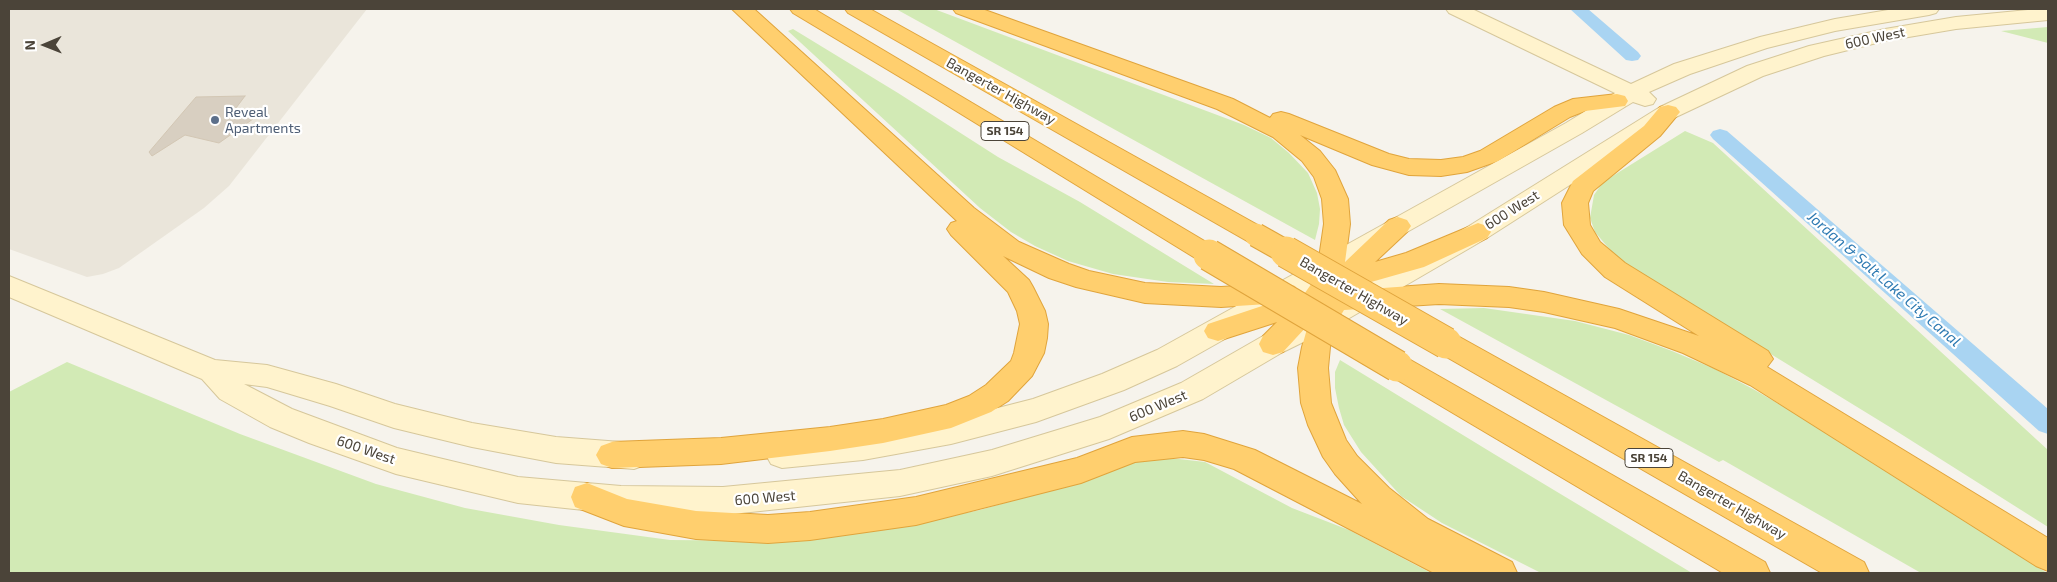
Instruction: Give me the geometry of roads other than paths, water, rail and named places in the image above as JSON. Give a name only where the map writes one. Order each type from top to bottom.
[{"type":"highway","points":[[742,9],[965,214],[993,237],[1033,260],[1059,271],[1115,287],[1172,296],[1241,297],[1284,293],[1439,294],[1509,297],[1569,306],[1656,331],[1727,360],[1769,382],[2048,556]]},
{"type":"highway","name":"SR 154","points":[[800,9],[943,92],[1209,255],[1752,573]]},
{"type":"highway","name":"Bangerter Highway","points":[[855,9],[1852,573]]},
{"type":"highway","points":[[963,9],[1226,104],[1268,124],[1294,140],[1311,156],[1326,176],[1336,199],[1337,212],[1333,294],[1316,346],[1313,385],[1316,403],[1325,431],[1346,465],[1395,514],[1416,529],[1500,573]]},
{"type":"highway","points":[[1226,104],[1246,106],[1381,160],[1409,166],[1441,168],[1467,164],[1489,156],[1562,112],[1581,104],[1624,97]]},
{"type":"highway","points":[[1668,112],[1652,131],[1587,181],[1578,193],[1574,214],[1577,225],[1591,248],[1608,265],[1630,280],[1905,450],[2048,543]]},
{"type":"highway","points":[[612,455],[676,454],[748,449],[830,439],[883,430],[943,418],[966,410],[997,394],[1011,381],[1022,368],[1033,338],[1034,324],[1026,298],[1009,277],[937,204],[900,154]]},
{"type":"highway","points":[[1218,330],[1333,294],[1366,255],[1398,226]]},
{"type":"highway","points":[[587,497],[624,512],[696,525],[768,528],[810,526],[916,511],[1081,470],[1132,450],[1183,444],[1204,447],[1244,459],[1466,573]]},
{"type":"street","points":[[1456,9],[1624,97],[1668,112]]},
{"type":"street","name":"600 West","points":[[1398,226],[1574,128],[1624,97],[1682,69],[1760,42],[1835,25],[1929,9]]},
{"type":"street","name":"600 West","points":[[212,371],[231,390],[282,418],[396,461],[518,490],[621,500],[723,501],[853,489],[947,473],[992,463],[1109,427],[1192,391],[1273,344],[1333,294],[1478,232],[1668,112],[1755,71],[1826,49],[1885,35],[1947,24],[2048,14]]},
{"type":"street","name":"600 West","points":[[9,286],[212,371],[267,376],[336,396],[394,416],[472,436],[556,450],[612,455],[694,458],[783,455],[863,447],[951,432],[1036,410],[1091,391],[1167,358],[1284,293]]},
{"type":"waterway","name":"Jordan & Salt Lake City Canal","points":[[1578,9],[1632,56]]},
{"type":"waterway","name":"Jordan & Salt Lake City Canal","points":[[1720,135],[2048,424]]},
{"type":"place","name":"Reveal Apartments","points":[[215,120]]}]
